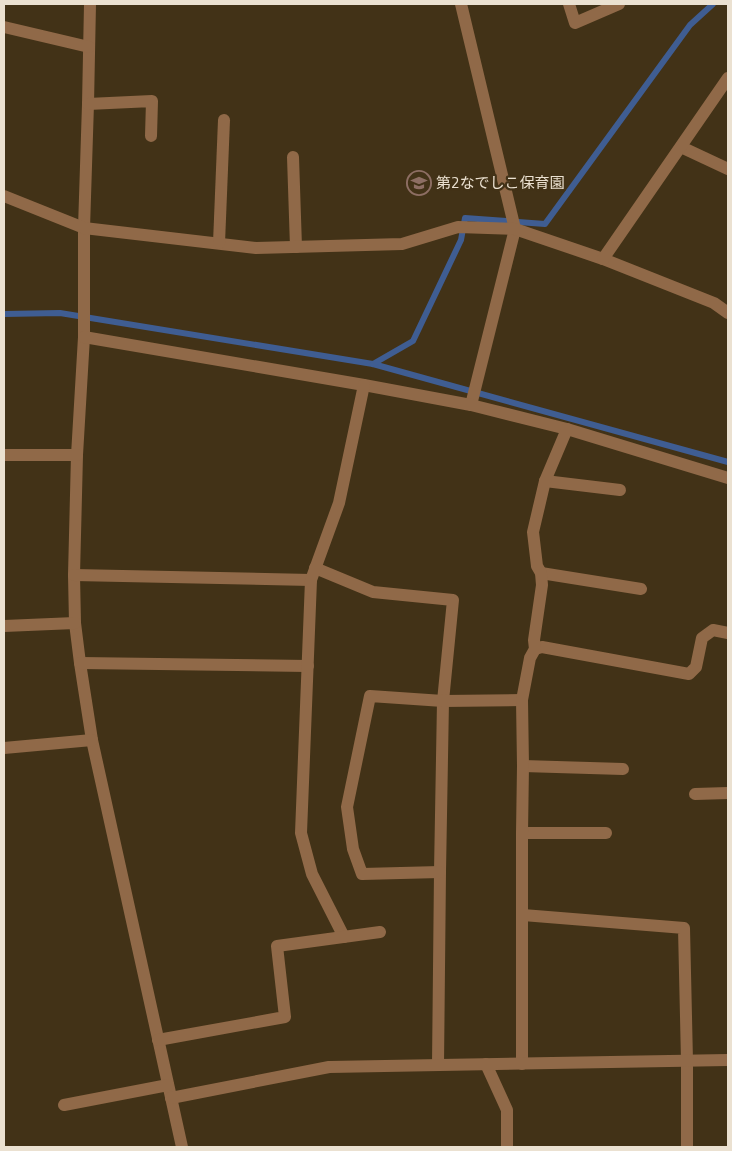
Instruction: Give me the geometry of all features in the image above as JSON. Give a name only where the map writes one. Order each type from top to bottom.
[{"type":"street","points":[[90,4],[84,228],[85,303],[77,455],[74,574],[76,623],[92,740],[182,1147]]},
{"type":"street","points":[[462,4],[515,230],[472,404]]},
{"type":"street","points":[[569,4],[575,23],[619,4]]},
{"type":"street","points":[[4,27],[89,47]]},
{"type":"street","points":[[603,259],[728,78]]},
{"type":"street","points":[[88,104],[152,101],[151,136]]},
{"type":"street","points":[[219,244],[224,120]]},
{"type":"street","points":[[681,146],[728,169]]},
{"type":"street","points":[[293,157],[296,247]]},
{"type":"street","points":[[4,196],[84,228],[256,248],[402,244],[458,227],[515,230],[603,259],[714,303],[728,313]]},
{"type":"street","points":[[714,303],[728,302]]},
{"type":"street","points":[[84,335],[472,404],[728,478]]},
{"type":"street","points":[[344,937],[312,874],[301,833],[311,580],[339,503],[364,385]]},
{"type":"street","points":[[522,1064],[522,700],[530,658],[535,649],[534,640],[542,585],[541,572],[537,566],[533,532],[545,482],[567,430]]},
{"type":"street","points":[[4,455],[77,455]]},
{"type":"street","points":[[545,482],[620,490]]},
{"type":"street","points":[[315,568],[373,592],[453,600],[443,701],[438,1065]]},
{"type":"street","points":[[541,572],[641,589]]},
{"type":"street","points":[[74,574],[311,580]]},
{"type":"street","points":[[4,626],[76,623]]},
{"type":"street","points":[[535,649],[542,647],[689,674],[696,667],[702,638],[713,630],[728,633]]},
{"type":"street","points":[[80,663],[308,666]]},
{"type":"street","points":[[440,872],[362,874],[353,849],[347,807],[370,696],[443,701],[522,700]]},
{"type":"street","points":[[4,748],[92,740]]},
{"type":"street","points":[[523,766],[624,769]]},
{"type":"street","points":[[694,794],[728,793]]},
{"type":"street","points":[[522,834],[606,833]]},
{"type":"street","points":[[523,915],[684,928],[687,1147]]},
{"type":"street","points":[[158,1040],[286,1017],[277,946],[380,932]]},
{"type":"street","points":[[171,1098],[329,1067],[728,1060]]},
{"type":"street","points":[[486,1064],[507,1110],[507,1147]]},
{"type":"street","points":[[64,1105],[168,1085]]},
{"type":"waterway","points":[[373,364],[413,341],[461,240],[465,218],[545,224],[690,25],[713,4]]},
{"type":"waterway","points":[[4,314],[60,313],[373,364],[728,462]]},
{"type":"place","name":"第2なでしこ保育園","points":[[419,183]]}]
